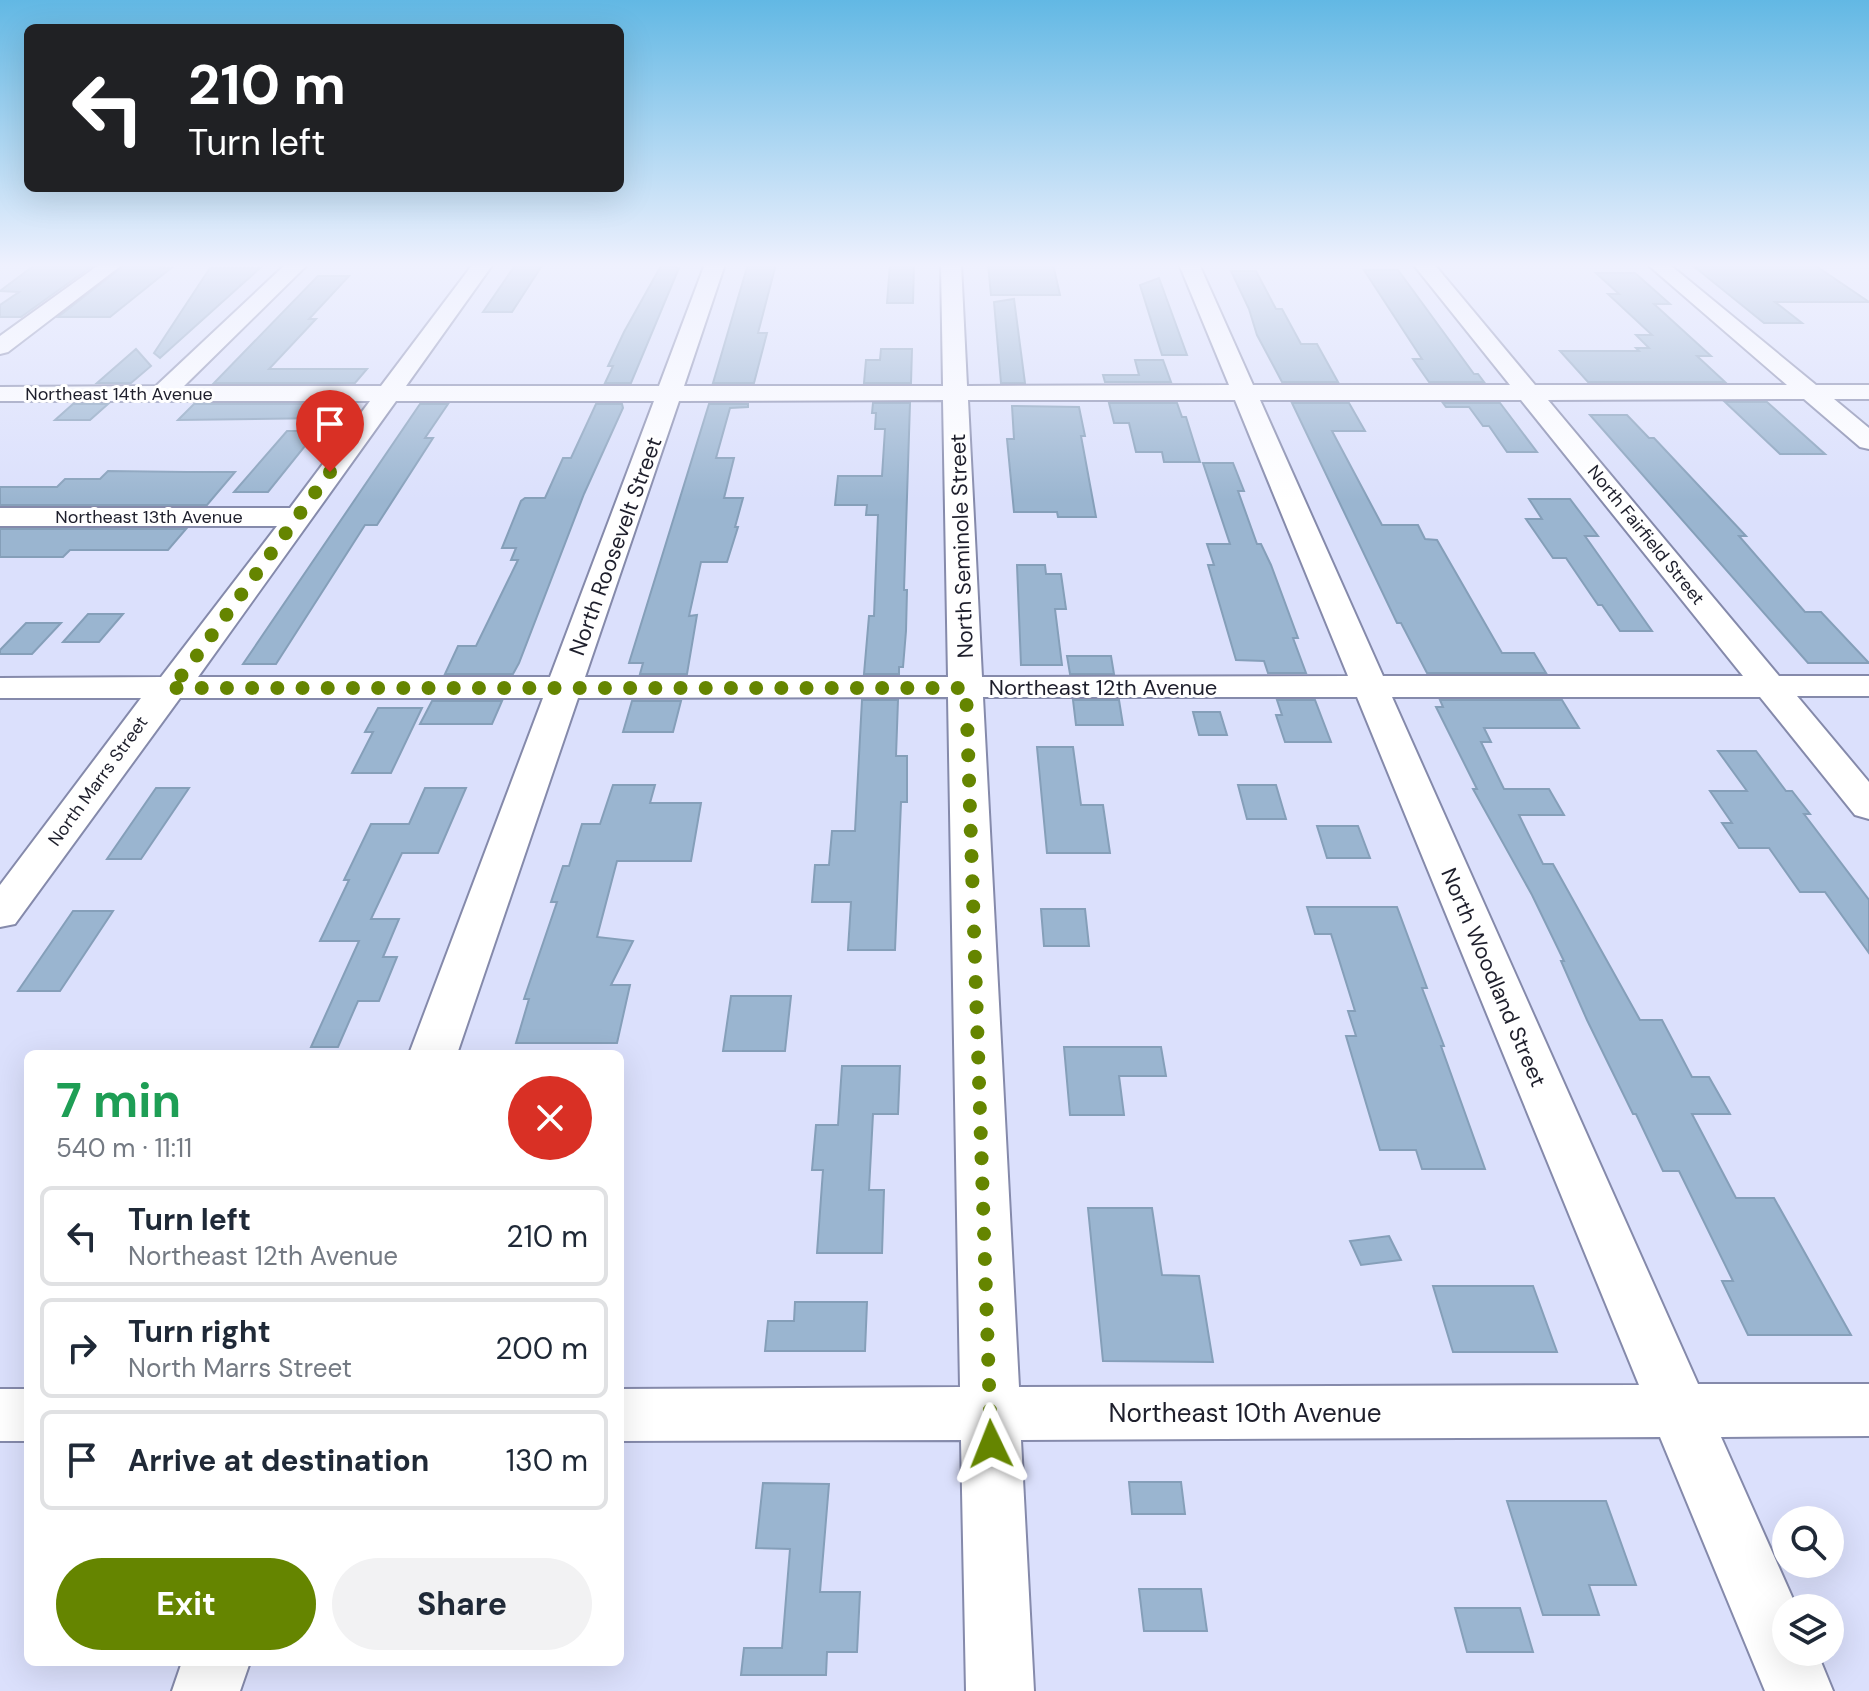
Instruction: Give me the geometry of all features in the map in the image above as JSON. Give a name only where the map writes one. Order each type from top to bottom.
[{"type":"street","points":[[162,394],[215,343]]},
{"type":"street","name":"North Marrs Street","points":[[0,914],[169,688],[185,672],[425,343]]},
{"type":"street","name":"North Roosevelt Street","points":[[434,1050],[688,343]]},
{"type":"street","name":"North Seminole Street","points":[[953,343],[1000,1691]]},
{"type":"street","name":"North Woodland Street","points":[[1223,343],[1799,1691]]},
{"type":"street","name":"North Fairfield Street","points":[[1488,343],[1869,807]]},
{"type":"street","points":[[1751,343],[1869,441]]},
{"type":"street","name":"Northeast 14th Avenue","points":[[0,394],[1869,392]]},
{"type":"street","name":"Northeast 13th Avenue","points":[[0,517],[298,517]]},
{"type":"street","name":"Northeast 12th Avenue","points":[[0,688],[1869,686]]},
{"type":"street","name":"Northeast 10th Avenue","points":[[624,1415],[1869,1410]]},
{"type":"street","points":[[0,1415],[24,1415]]},
{"type":"street","points":[[206,1691],[215,1666]]},
{"type":"building","points":[[161,343],[177,343],[160,358],[154,353]]},
{"type":"building","points":[[253,343],[294,343],[269,369],[367,369],[355,383],[214,383]]},
{"type":"building","points":[[619,343],[648,343],[631,383],[605,383],[613,366],[608,366]]},
{"type":"building","points":[[725,343],[764,343],[754,383],[713,383]]},
{"type":"building","points":[[998,343],[1020,343],[1025,383],[1001,383]]},
{"type":"building","points":[[1158,343],[1183,343],[1187,355],[1162,355]]},
{"type":"building","points":[[1261,343],[1317,344],[1338,382],[1282,382]]},
{"type":"building","points":[[1412,343],[1451,343],[1474,374],[1478,374],[1484,382],[1429,382],[1413,359],[1422,359]]},
{"type":"building","points":[[1644,343],[1697,343],[1711,356],[1697,356],[1725,382],[1588,382],[1560,351],[1639,351],[1636,348],[1649,348]]},
{"type":"building","points":[[136,349],[151,366],[131,383],[97,383]]},
{"type":"building","points":[[881,349],[912,349],[911,383],[864,383],[866,360],[880,360]]},
{"type":"building","points":[[1135,360],[1163,360],[1171,382],[1105,382],[1103,375],[1139,375]]},
{"type":"building","points":[[1725,402],[1767,402],[1825,454],[1780,454]]},
{"type":"building","points":[[873,403],[910,403],[904,590],[907,590],[906,631],[903,667],[899,667],[899,674],[864,674],[869,616],[874,616],[878,515],[866,515],[867,505],[835,505],[838,476],[882,476],[885,429],[875,429]]},
{"type":"building","points":[[1109,403],[1177,403],[1182,417],[1186,417],[1200,462],[1164,462],[1162,452],[1136,452],[1129,423],[1114,423]]},
{"type":"building","points":[[1292,403],[1349,403],[1365,431],[1332,431],[1382,525],[1418,525],[1425,539],[1437,540],[1502,653],[1534,653],[1546,673],[1427,673],[1401,623],[1397,623]]},
{"type":"building","points":[[1443,403],[1500,403],[1537,452],[1507,452],[1489,426],[1483,426],[1469,407],[1446,407]]},
{"type":"building","points":[[73,404],[108,404],[90,420],[55,420]]},
{"type":"building","points":[[194,404],[338,404],[327,418],[178,420]]},
{"type":"building","points":[[420,404],[448,404],[425,438],[433,438],[377,525],[365,525],[276,664],[243,664]]},
{"type":"building","points":[[596,404],[622,404],[623,408],[584,494],[513,674],[445,674],[458,646],[476,646],[518,560],[511,560],[516,548],[502,548],[521,501],[525,498],[545,498],[563,458],[571,458]]},
{"type":"building","points":[[709,404],[748,404],[748,407],[730,408],[716,458],[734,458],[724,498],[743,498],[735,527],[738,527],[727,562],[701,562],[689,616],[697,615],[687,674],[640,674],[643,663],[629,663]]},
{"type":"building","points":[[1012,406],[1079,407],[1085,436],[1081,436],[1096,517],[1058,517],[1057,512],[1014,512],[1007,439],[1014,439]]},
{"type":"building","points":[[1590,415],[1627,415],[1649,438],[1654,438],[1746,536],[1739,536],[1805,612],[1821,612],[1869,663],[1808,663]]},
{"type":"building","points":[[287,431],[317,431],[268,492],[234,492]]},
{"type":"building","points":[[1203,463],[1233,463],[1244,491],[1238,491],[1257,544],[1261,544],[1271,565],[1298,638],[1293,638],[1306,673],[1268,673],[1264,661],[1236,660],[1208,565],[1214,565],[1207,544],[1230,544]]},
{"type":"building","points":[[108,471],[235,472],[207,505],[0,505],[0,487],[57,487],[65,479],[100,479]]},
{"type":"building","points":[[1529,499],[1570,499],[1598,536],[1585,536],[1652,631],[1620,631],[1566,558],[1553,558],[1526,519],[1542,519]]},
{"type":"building","points":[[0,529],[186,529],[168,550],[70,550],[63,557],[0,557]]},
{"type":"building","points":[[1017,565],[1045,565],[1046,574],[1061,574],[1066,609],[1055,609],[1062,665],[1021,665]]},
{"type":"building","points":[[88,614],[123,614],[99,642],[63,642]]},
{"type":"building","points":[[26,623],[61,623],[32,654],[0,654],[0,650]]},
{"type":"building","points":[[1067,656],[1111,656],[1114,674],[1070,674]]},
{"type":"building","points":[[862,700],[898,700],[896,756],[907,756],[907,802],[901,802],[895,950],[848,950],[851,902],[812,902],[815,865],[829,865],[832,831],[855,831]]},
{"type":"building","points":[[1073,700],[1119,700],[1123,725],[1076,725]]},
{"type":"building","points":[[1277,700],[1315,700],[1331,742],[1285,742],[1276,715],[1282,715]]},
{"type":"building","points":[[1440,700],[1562,700],[1579,728],[1484,728],[1491,742],[1481,742],[1504,789],[1549,789],[1564,815],[1519,815],[1543,864],[1553,864],[1640,1020],[1662,1020],[1692,1077],[1709,1077],[1730,1114],[1692,1114],[1736,1198],[1774,1198],[1851,1335],[1748,1335],[1722,1281],[1733,1281],[1679,1171],[1663,1171],[1636,1114],[1633,1114],[1587,1020],[1561,961],[1564,961],[1532,895],[1473,789],[1477,789],[1436,707],[1443,707]]},
{"type":"building","points":[[432,701],[502,701],[492,724],[420,724]]},
{"type":"building","points":[[632,701],[681,701],[673,732],[623,732]]},
{"type":"building","points":[[378,708],[422,708],[391,773],[352,773],[373,732],[365,732]]},
{"type":"building","points":[[1193,712],[1220,712],[1227,735],[1199,735]]},
{"type":"building","points":[[1037,747],[1073,747],[1081,805],[1103,805],[1110,853],[1047,853]]},
{"type":"building","points":[[1718,751],[1756,751],[1786,791],[1792,791],[1810,814],[1804,814],[1869,900],[1869,953],[1825,892],[1800,892],[1769,848],[1739,848],[1722,823],[1732,823],[1710,791],[1747,791]]},
{"type":"building","points":[[613,785],[655,785],[650,803],[701,803],[691,861],[617,861],[597,937],[633,941],[611,985],[630,985],[617,1043],[516,1043],[529,999],[524,999],[557,902],[551,902],[563,866],[569,866],[582,824],[600,824]]},
{"type":"building","points":[[1238,785],[1276,785],[1286,819],[1247,819]]},
{"type":"building","points":[[156,788],[189,788],[141,859],[107,859]]},
{"type":"building","points":[[425,788],[466,788],[438,853],[402,853],[371,919],[399,919],[383,957],[397,957],[379,1001],[358,1001],[338,1047],[311,1047],[359,941],[320,941],[349,880],[344,880],[371,824],[409,824]]},
{"type":"building","points":[[1317,826],[1358,826],[1370,858],[1327,858]]},
{"type":"building","points":[[1307,907],[1397,907],[1427,988],[1422,988],[1485,1169],[1422,1169],[1416,1150],[1380,1150],[1346,1036],[1356,1036],[1348,1011],[1355,1011],[1331,934],[1315,934]]},
{"type":"building","points":[[1041,909],[1085,909],[1089,946],[1044,946]]},
{"type":"building","points":[[73,911],[113,911],[60,991],[18,991]]},
{"type":"building","points":[[731,996],[791,996],[785,1051],[723,1051]]},
{"type":"building","points":[[1064,1047],[1161,1047],[1166,1076],[1119,1076],[1124,1115],[1070,1115]]},
{"type":"building","points":[[842,1066],[900,1066],[898,1114],[873,1114],[869,1190],[884,1190],[882,1253],[817,1253],[823,1170],[812,1170],[816,1125],[838,1125]]},
{"type":"building","points":[[1088,1208],[1152,1208],[1162,1275],[1199,1276],[1213,1362],[1103,1361]]},
{"type":"building","points":[[1389,1236],[1401,1260],[1361,1265],[1350,1241]]},
{"type":"building","points":[[1433,1286],[1533,1286],[1557,1352],[1453,1352]]},
{"type":"building","points":[[795,1302],[867,1302],[865,1351],[765,1351],[768,1321],[794,1321]]},
{"type":"building","points":[[1129,1482],[1181,1482],[1185,1514],[1132,1514]]},
{"type":"building","points":[[763,1483],[829,1484],[820,1592],[860,1592],[857,1652],[827,1652],[826,1675],[741,1675],[744,1648],[782,1648],[790,1549],[756,1548]]},
{"type":"building","points":[[1507,1501],[1606,1501],[1636,1585],[1589,1585],[1599,1615],[1543,1615]]},
{"type":"building","points":[[1139,1589],[1201,1589],[1207,1631],[1144,1631]]},
{"type":"building","points":[[1455,1608],[1520,1608],[1533,1652],[1467,1652]]},
{"type":"route","points":[[330,472],[185,672],[169,688],[966,688],[991,1444]]}]
